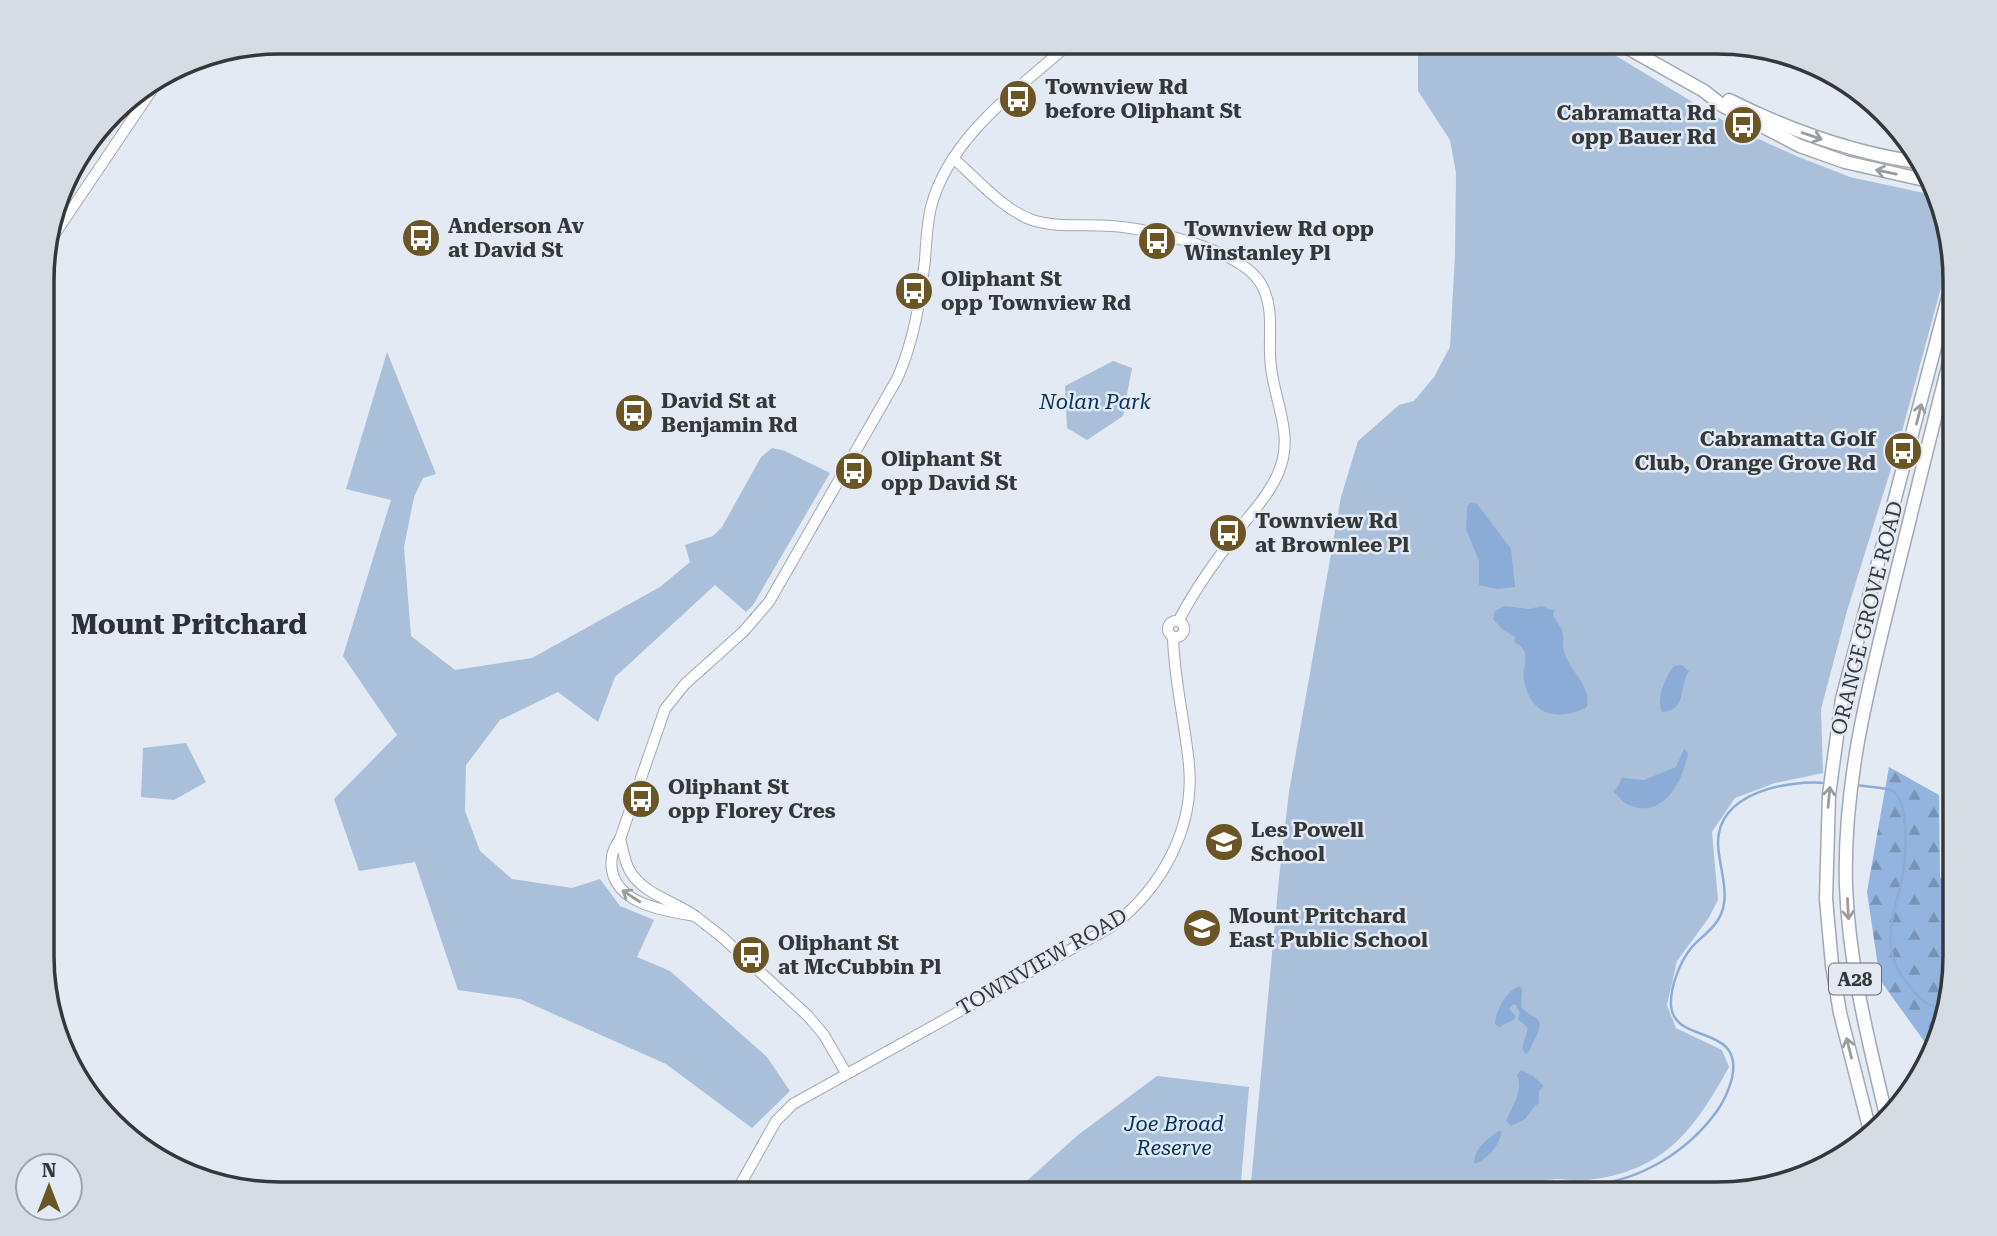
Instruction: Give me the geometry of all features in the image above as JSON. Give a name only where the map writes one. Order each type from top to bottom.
[{"type":"main road","points":[[1638,54],[1704,91],[1723,106],[1822,155],[1919,179]]},
{"type":"main road","points":[[1704,91],[1727,99],[1770,121],[1835,144],[1908,160]]},
{"type":"main road","name":"ORANGE GROVE ROAD","points":[[1868,1124],[1840,1013],[1832,965],[1826,899],[1829,795],[1842,699],[1942,320]]},
{"type":"main road","name":"ORANGE GROVE ROAD","points":[[1884,1108],[1870,1052],[1853,963],[1846,885],[1849,797],[1868,686],[1942,392]]},
{"type":"street","points":[[695,916],[651,905],[624,892],[618,885],[612,868],[612,852],[620,839],[665,709],[685,684],[743,632],[769,602],[897,379],[911,346],[916,324],[931,207],[953,158],[982,123],[1058,54]]},
{"type":"street","points":[[61,224],[147,98]]},
{"type":"street","name":"TOWNVIEW ROAD","points":[[742,1182],[782,1113],[802,1098],[1111,927],[1135,907],[1155,884],[1177,841],[1189,796],[1189,764],[1175,672],[1173,637],[1169,633],[1171,623],[1179,620],[1196,588],[1272,485],[1283,460],[1286,435],[1271,369],[1270,307],[1264,290],[1253,273],[1237,262],[1185,240],[1115,226],[1052,224],[1025,217],[1010,208],[953,158]]},
{"type":"street","points":[[620,839],[627,865],[636,879],[652,893],[681,906],[722,937],[808,1016],[824,1035],[846,1073]]},
{"type":"green space","points":[[1418,54],[1613,54],[1739,130],[1796,156],[1850,177],[1926,194],[1941,250],[1942,284],[1821,709],[1823,773],[1775,783],[1735,798],[1712,832],[1718,900],[1708,919],[1677,961],[1667,1005],[1676,1028],[1722,1050],[1729,1067],[1703,1110],[1674,1144],[1657,1157],[1615,1175],[1588,1180],[1251,1181],[1289,792],[1341,497],[1358,441],[1399,405],[1414,401],[1434,377],[1450,347],[1456,173],[1450,140],[1418,91]]},
{"type":"green space","points":[[387,352],[436,474],[423,478],[414,497],[404,547],[411,636],[455,670],[532,658],[660,587],[690,562],[685,545],[713,536],[722,527],[761,457],[772,448],[785,451],[830,473],[753,605],[746,612],[715,585],[615,677],[598,722],[558,692],[500,720],[466,765],[465,811],[480,851],[512,879],[572,888],[600,879],[620,906],[654,920],[637,957],[670,971],[767,1057],[790,1091],[752,1128],[666,1064],[520,999],[458,990],[415,862],[359,871],[334,799],[397,735],[343,656],[391,500],[346,489]]},
{"type":"green space","name":"Nolan Park","points":[[1113,361],[1132,368],[1123,416],[1087,440],[1067,428],[1065,386]]},
{"type":"green space","points":[[186,743],[206,782],[174,800],[141,797],[143,748]]},
{"type":"green space","points":[[1889,767],[1939,795],[1942,971],[1938,1000],[1926,1041],[1880,980],[1867,892]]},
{"type":"green space","name":"Joe Broad Reserve","points":[[1157,1076],[1249,1087],[1241,1181],[1026,1181],[1078,1135]]},
{"type":"shaded area","points":[[1470,503],[1477,504],[1511,549],[1515,587],[1497,589],[1479,585],[1479,561],[1466,529],[1467,507]]},
{"type":"shaded area","points":[[1505,606],[1529,609],[1542,606],[1554,609],[1553,616],[1562,629],[1564,651],[1584,686],[1587,707],[1576,712],[1555,714],[1546,712],[1532,701],[1524,680],[1524,650],[1514,642],[1515,637],[1493,619],[1495,611]]},
{"type":"shaded area","points":[[1682,665],[1689,671],[1679,703],[1670,711],[1662,712],[1660,701],[1667,676],[1674,666]]},
{"type":"shaded area","points":[[1684,749],[1688,753],[1681,775],[1676,786],[1661,803],[1641,808],[1627,804],[1613,791],[1622,778],[1644,780],[1676,767]]},
{"type":"shaded area","points":[[1520,986],[1521,1007],[1537,1019],[1540,1026],[1526,1054],[1522,1049],[1528,1028],[1518,1019],[1520,1013],[1516,1005],[1513,1004],[1509,1009],[1515,1019],[1499,1027],[1495,1024],[1503,1001],[1510,992]]},
{"type":"shaded area","points":[[1521,1070],[1544,1086],[1539,1091],[1539,1103],[1525,1119],[1511,1126],[1506,1121],[1518,1093],[1517,1075]]},
{"type":"shaded area","points":[[1499,1131],[1502,1132],[1492,1151],[1474,1164],[1482,1145]]},
{"type":"waterway","points":[[1614,1181],[1663,1161],[1692,1139],[1717,1111],[1732,1078],[1733,1061],[1728,1049],[1719,1041],[1683,1026],[1675,1018],[1671,1006],[1674,983],[1684,959],[1715,924],[1722,911],[1725,892],[1718,842],[1721,825],[1730,811],[1758,793],[1793,784],[1826,783]]},
{"type":"waterway","points":[[1857,785],[1893,791],[1902,806],[1905,854],[1891,928],[1892,953],[1898,970],[1915,993],[1936,1007]]},
{"type":"place","name":"Townview Rd before Oliphant St","points":[[1018,99]]},
{"type":"place","name":"Cabramatta Rd opp Bauer Rd","points":[[1743,125]]},
{"type":"place","name":"Anderson Av at David St","points":[[421,238]]},
{"type":"place","name":"Townview Rd opp Winstanley Pl","points":[[1157,241]]},
{"type":"place","name":"Oliphant St opp Townview Rd","points":[[914,291]]},
{"type":"place","name":"David St at Benjamin Rd","points":[[634,413]]},
{"type":"place","name":"Cabramatta Golf Club, Orange Grove Rd","points":[[1903,451]]},
{"type":"place","name":"Oliphant St opp David St","points":[[854,471]]},
{"type":"place","name":"Townview Rd at Brownlee Pl","points":[[1228,533]]},
{"type":"place","name":"Oliphant St opp Florey Cres","points":[[641,799]]},
{"type":"place","name":"Les Powell School","points":[[1224,842]]},
{"type":"place","name":"Mount Pritchard East Public School","points":[[1202,928]]},
{"type":"place","name":"Oliphant St at McCubbin Pl","points":[[751,955]]},
{"type":"district","name":"Mount Pritchard","points":[[189,624]]}]
